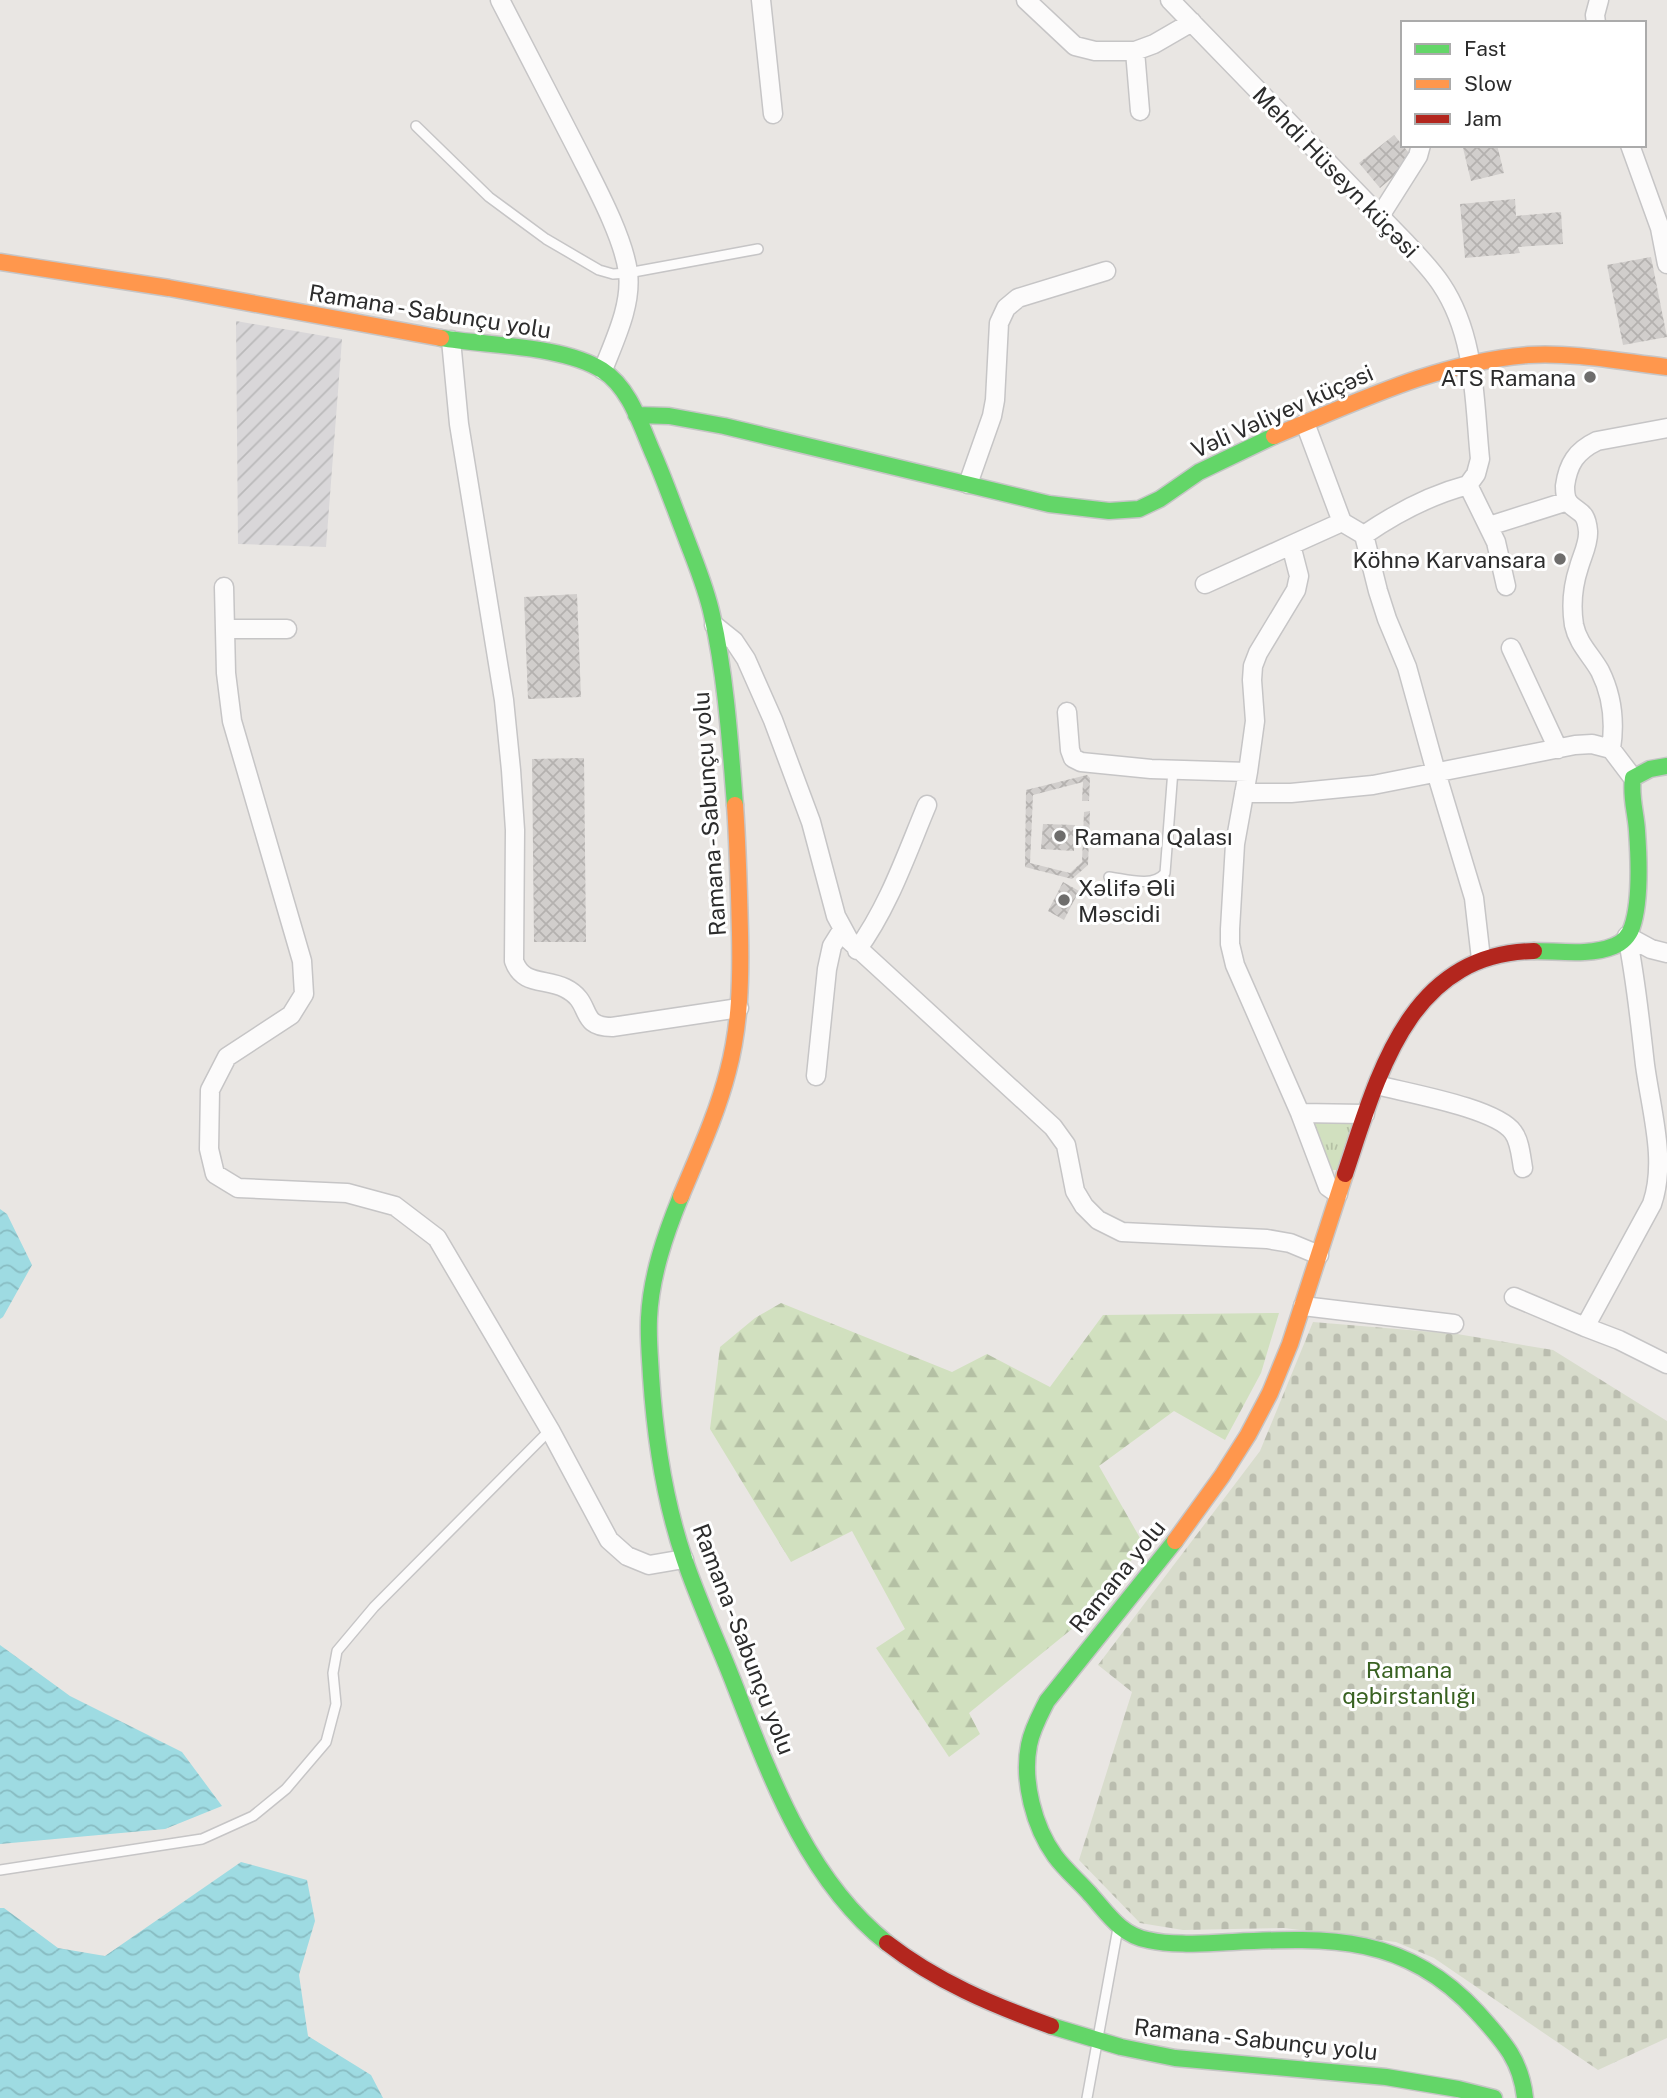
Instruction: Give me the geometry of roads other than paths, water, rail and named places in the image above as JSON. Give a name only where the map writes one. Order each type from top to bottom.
[{"type":"street","points":[[500,0],[600,194],[622,249],[628,273],[627,298],[603,370]]},
{"type":"street","points":[[761,0],[773,114]]},
{"type":"street","points":[[1027,0],[1075,46],[1095,51],[1135,51],[1154,44],[1192,22]]},
{"type":"street","name":"Mehdi Hüseyn küçəsi","points":[[1170,0],[1406,243],[1441,284],[1458,316],[1471,363],[1480,459],[1476,474],[1468,485]]},
{"type":"street","points":[[1596,21],[1599,0]]},
{"type":"street","points":[[1135,51],[1140,111]]},
{"type":"street","points":[[1380,216],[1418,156],[1420,147]]},
{"type":"street","points":[[1631,147],[1660,228],[1667,264]]},
{"type":"street","name":"Ramana - Sabunçu yolu","points":[[0,262],[78,272],[451,340],[561,355],[583,360],[603,370],[626,396],[663,476],[701,576],[714,625],[723,673],[740,877],[739,1008],[728,1076],[665,1236],[655,1273],[649,1315],[652,1394],[658,1450],[664,1488],[684,1559],[754,1735],[800,1836],[832,1887],[869,1928],[915,1964],[973,1994],[1029,2018],[1098,2043],[1140,2052],[1193,2060],[1409,2079],[1494,2098]]},
{"type":"street","points":[[968,484],[992,416],[999,323],[1006,308],[1018,298],[1106,271]]},
{"type":"street","points":[[451,340],[459,424],[504,699],[515,830],[514,961],[517,969],[523,976],[564,987],[576,995],[584,1004],[590,1021],[598,1027],[739,1008]]},
{"type":"street","name":"Vəli Vəliyev küçəsi","points":[[636,415],[669,416],[724,426],[1049,504],[1109,511],[1139,509],[1160,499],[1199,472],[1305,423],[1430,373],[1471,363],[1529,355],[1559,355],[1667,367]]},
{"type":"street","points":[[1305,423],[1342,522],[1364,535],[1381,600],[1407,667],[1474,898],[1481,959]]},
{"type":"street","points":[[1611,749],[1613,714],[1606,687],[1599,670],[1580,643],[1574,625],[1573,594],[1588,534],[1586,520],[1565,494],[1569,465],[1576,455],[1597,441],[1667,428]]},
{"type":"street","points":[[1364,535],[1399,513],[1445,491],[1468,485],[1489,526],[1502,563],[1506,586]]},
{"type":"street","points":[[1489,526],[1568,501]]},
{"type":"street","points":[[1205,584],[1342,522]]},
{"type":"street","points":[[1291,545],[1299,576],[1296,590],[1253,666],[1255,721],[1235,844],[1230,944],[1235,965],[1300,1114],[1328,1187],[1338,1194]]},
{"type":"street","points":[[225,587],[226,673],[232,721],[302,961],[304,994],[290,1015],[227,1057],[210,1090],[209,1149],[215,1174],[238,1188],[347,1193],[395,1206],[437,1238],[550,1430],[609,1540],[627,1556],[649,1565],[684,1559]]},
{"type":"street","points":[[714,625],[734,641],[746,659],[773,720],[811,822],[832,904],[842,930],[857,950],[1053,1127],[1066,1145],[1075,1191],[1084,1206],[1098,1220],[1122,1232],[1267,1239],[1290,1243],[1319,1255]]},
{"type":"street","points":[[225,629],[287,629]]},
{"type":"street","points":[[1511,648],[1558,749]]},
{"type":"street","points":[[1067,712],[1070,750],[1073,758],[1081,762],[1172,770],[1248,772]]},
{"type":"street","points":[[1244,793],[1291,793],[1345,788],[1592,744],[1611,749],[1633,778],[1631,788],[1637,833],[1635,893],[1632,926],[1627,936],[1634,969],[1658,1154],[1657,1189],[1652,1204],[1585,1327]]},
{"type":"street","points":[[1633,778],[1650,769],[1667,766]]},
{"type":"street","points":[[857,950],[884,908],[927,805]]},
{"type":"street","points":[[816,1076],[827,968],[832,946],[842,930]]},
{"type":"street","points":[[1627,936],[1651,949],[1667,953]]},
{"type":"street","name":"Ramana yolu","points":[[1525,2098],[1522,2072],[1514,2056],[1443,1979],[1411,1960],[1385,1950],[1348,1942],[1313,1939],[1184,1943],[1138,1938],[1118,1927],[1052,1852],[1031,1798],[1028,1750],[1046,1702],[1185,1530],[1244,1442],[1283,1363],[1365,1114],[1389,1058],[1420,1006],[1436,988],[1455,973],[1481,959],[1522,952],[1598,950],[1614,946],[1627,936]]},
{"type":"street","points":[[1377,1085],[1466,1107],[1502,1121],[1514,1133],[1523,1168]]},
{"type":"street","points":[[1300,1114],[1365,1114]]},
{"type":"street","points":[[1514,1297],[1619,1340],[1667,1364]]},
{"type":"street","points":[[1303,1306],[1454,1324]]},
{"type":"lane","points":[[416,126],[489,197],[546,239],[599,270],[613,274],[628,273],[758,248]]},
{"type":"lane","points":[[1109,877],[1149,881],[1160,879],[1165,873],[1172,770]]},
{"type":"lane","points":[[0,1870],[202,1839],[253,1816],[286,1789],[326,1742],[336,1704],[332,1673],[337,1651],[374,1606],[550,1430]]},
{"type":"lane","points":[[1087,2098],[1118,1927]]},
{"type":"water","points":[[0,1209],[7,1214],[32,1265],[0,1319]]},
{"type":"water","points":[[0,1645],[70,1696],[182,1752],[222,1806],[165,1829],[0,1844]]},
{"type":"water","points":[[241,1862],[307,1880],[315,1921],[299,1975],[308,2036],[371,2075],[383,2098],[0,2098],[0,1908],[4,1908],[58,1948],[105,1956]]},
{"type":"place","name":"ATS Ramana","points":[[1590,377]]},
{"type":"place","name":"Köhnə Karvansara","points":[[1560,559]]},
{"type":"place","name":"Ramana Qalası","points":[[1060,836]]},
{"type":"place","name":"Xəlifə Əli Məscidi","points":[[1064,900]]},
{"type":"park label","name":"Ramana qəbirstanlığı","points":[[1409,1682]]}]
